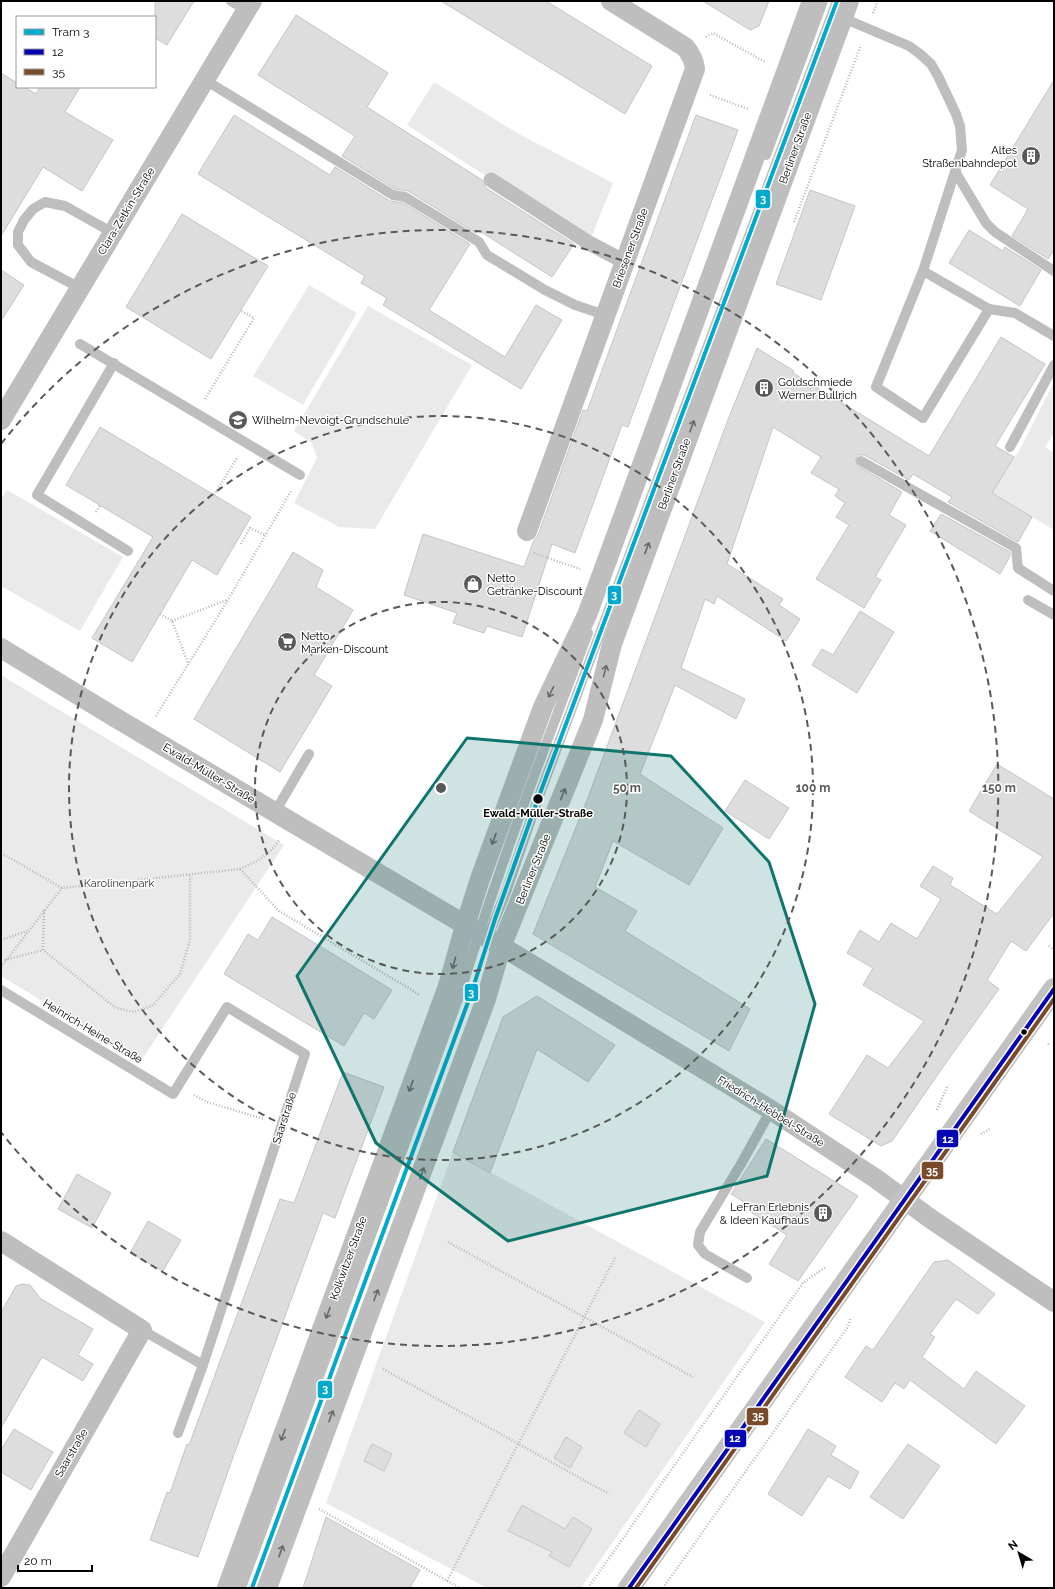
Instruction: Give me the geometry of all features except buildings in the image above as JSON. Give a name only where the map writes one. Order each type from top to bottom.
[{"type":"main road","points":[[629,1588],[1054,989]]},
{"type":"street","name":"Briesener Straße","points":[[527,531],[695,69],[691,54],[685,47],[611,1]]},
{"type":"street","points":[[267,1588],[486,999],[480,879],[543,707],[587,615],[812,1]]},
{"type":"street","name":"Clara-Zetkin-Straße","points":[[1,420],[205,80],[243,4]]},
{"type":"street","name":"Berliner Straße","points":[[483,936],[593,720],[612,644],[843,7]]},
{"type":"street","points":[[492,180],[589,243],[625,262]]},
{"type":"street","name":"Ewald-Müller-Straße","points":[[1,648],[144,735],[483,936]]},
{"type":"street","name":"Friedrich-Hebbel-Straße","points":[[483,936],[771,1110],[875,1178],[1054,1302]]},
{"type":"street","name":"Kolkwitzer Straße","points":[[227,1588],[448,986],[483,936]]},
{"type":"street","points":[[1,1241],[142,1330]]},
{"type":"street","name":"Saarstraße","points":[[1,1577],[142,1330]]},
{"type":"lane","points":[[241,1588],[461,990],[483,936],[527,795],[621,547],[823,1]]},
{"type":"lane","points":[[843,7],[909,46],[931,64],[944,88],[960,126],[962,150],[956,173],[923,271],[876,387],[923,418],[989,309]]},
{"type":"lane","points":[[205,80],[393,195],[405,197],[479,242],[487,255],[545,290],[575,306],[605,315]]},
{"type":"lane","points":[[956,173],[986,224],[995,232],[1054,271]]},
{"type":"lane","points":[[80,288],[31,262],[18,245],[18,232],[24,220],[33,209],[45,202],[65,206],[113,233]]},
{"type":"lane","points":[[923,271],[989,309],[1015,313],[1054,336]]},
{"type":"lane","points":[[80,344],[300,474]]},
{"type":"lane","points":[[114,364],[37,495],[128,551]]},
{"type":"lane","points":[[1010,447],[1054,365]]},
{"type":"lane","points":[[861,460],[1016,548],[1018,568],[1054,591]]},
{"type":"lane","points":[[1028,600],[1054,615]]},
{"type":"lane","points":[[282,816],[309,754]]},
{"type":"lane","name":"Heinrich-Heine-Straße","points":[[1,990],[172,1094]]},
{"type":"lane","name":"Saarstraße","points":[[172,1094],[227,1007],[305,1054],[203,1365],[178,1433]]},
{"type":"lane","points":[[747,1278],[705,1254],[698,1245],[700,1232],[741,1164],[771,1110]]},
{"type":"lane","points":[[142,1330],[203,1365]]},
{"type":"path","points":[[685,47],[713,34],[767,64]]},
{"type":"path","points":[[689,87],[750,110]]},
{"type":"path","points":[[197,413],[254,318],[241,311]]},
{"type":"path","points":[[144,735],[228,600],[300,474]]},
{"type":"path","points":[[214,496],[227,475]]},
{"type":"path","points":[[241,544],[250,528],[265,535]]},
{"type":"path","points":[[527,531],[532,534],[532,552],[581,570]]},
{"type":"path","points":[[172,621],[228,600]]},
{"type":"path","points":[[160,614],[172,621],[188,663]]},
{"type":"path","points":[[1,853],[62,888],[240,869],[258,861],[274,847],[282,816]]},
{"type":"path","points":[[240,869],[279,912],[424,998]]},
{"type":"path","points":[[43,950],[116,1008],[134,1012],[152,1006],[180,974],[190,940],[190,874]]},
{"type":"path","points":[[1,967],[62,888]]},
{"type":"path","points":[[43,950],[44,910]]},
{"type":"path","points":[[1,940],[28,931]]},
{"type":"path","points":[[1049,946],[1052,949]]},
{"type":"path","points":[[5,960],[43,950]]},
{"type":"path","points":[[190,1093],[208,1102],[282,1123]]},
{"type":"path","points":[[448,1242],[693,1377]]},
{"type":"path","points":[[447,1581],[616,1256]]},
{"type":"path","points":[[588,1588],[804,1283]]},
{"type":"path","points":[[663,1588],[847,1328]]},
{"type":"path","points":[[383,1369],[610,1494]]},
{"type":"path","points":[[317,1508],[460,1588]]},
{"type":"highlighted area","points":[[467,738],[671,756],[769,862],[815,1004],[767,1176],[508,1241],[376,1143],[297,976]]},
{"type":"green space","points":[[434,82],[519,134],[613,183],[589,243],[407,125]]},
{"type":"green space","points":[[309,285],[357,313],[303,405],[253,376]]},
{"type":"green space","points":[[368,306],[472,365],[375,529],[339,527],[294,503],[317,458],[312,443],[294,431]]},
{"type":"green space","points":[[1054,382],[1054,433],[1045,447],[1054,453],[1054,530],[992,493],[1018,453]]},
{"type":"green space","points":[[7,490],[123,557],[80,631],[1,586],[1,499]]},
{"type":"green space","name":"Karolinenpark","points":[[1,675],[284,845],[141,1061],[1,976]]},
{"type":"green space","points":[[453,1152],[765,1322],[581,1588],[487,1588],[326,1503]]},
{"type":"tram line","name":"3","points":[[252,1588],[471,994],[495,919],[539,796],[837,1]]},
{"type":"transit line","name":"12","points":[[629,1588],[1054,989]]},
{"type":"transit line","name":"35","points":[[636,1588],[1054,999]]},
{"type":"place","name":"Altes Straßenbahndepot","points":[[1031,156]]},
{"type":"place","name":"Goldschmiede Werner Bullrich","points":[[764,388]]},
{"type":"place","name":"Wilhelm-Nevoigt-Grundschule","points":[[238,420]]},
{"type":"place","name":"Netto Getränke-Discount","points":[[473,584]]},
{"type":"place","name":"Netto Marken-Discount","points":[[287,642]]},
{"type":"place","name":"Ewald-Müller-Straße","points":[[538,799]]},
{"type":"place","name":"LeFran Erlebnis & Ideen Kaufhaus","points":[[823,1213]]}]
